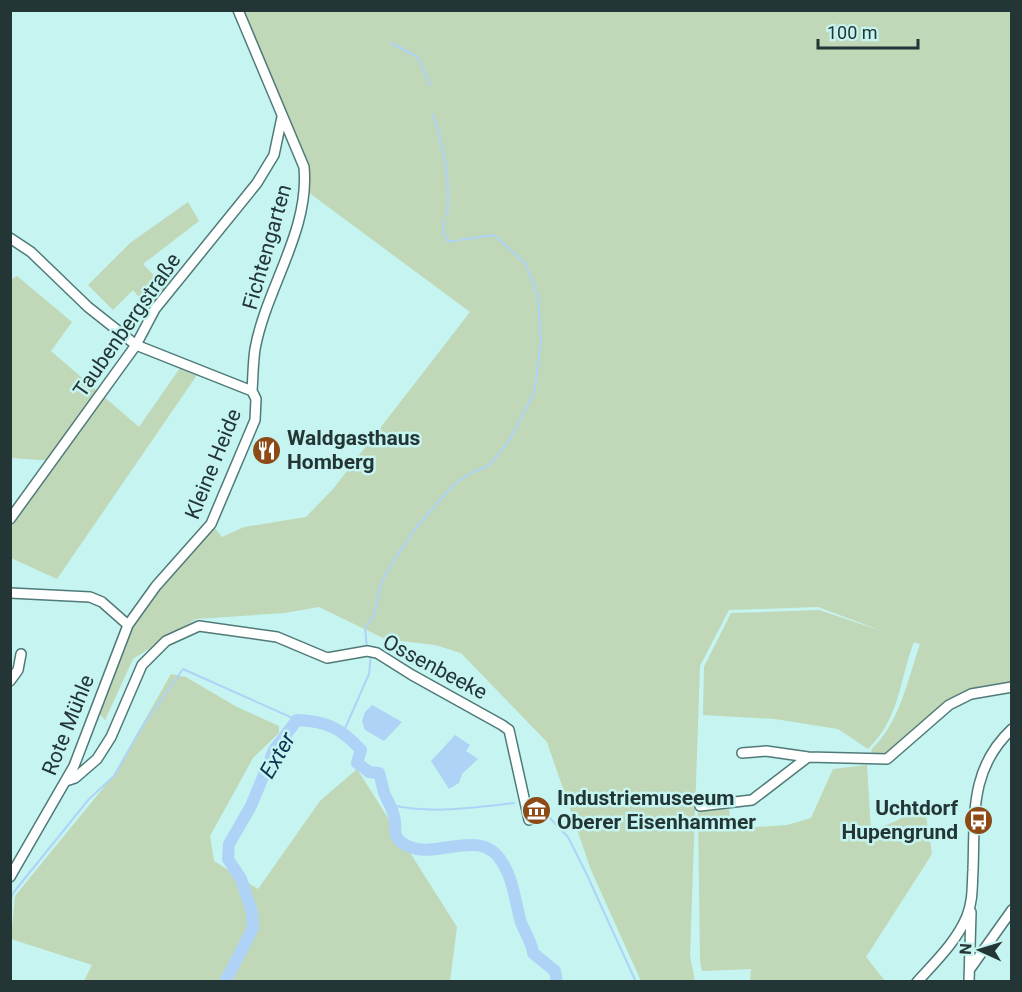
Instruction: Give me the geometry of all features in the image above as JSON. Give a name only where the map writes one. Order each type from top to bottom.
[{"type":"street","name":"Fichtengarten","points":[[238,10],[304,167],[306,190],[255,349],[252,391]]},
{"type":"street","name":"Taubenbergstraße","points":[[10,519],[136,345],[155,309],[257,183],[274,155],[282,117]]},
{"type":"street","name":"Kleine Heide","points":[[10,238],[32,252],[88,307],[136,345],[252,391],[256,399],[255,420],[211,524],[156,586]]},
{"type":"street","name":"Rote Mühle","points":[[10,877],[66,781],[82,746],[128,625],[156,586]]},
{"type":"street","points":[[10,593],[90,597],[102,602],[128,625]]},
{"type":"street","name":"Ossenbeeke","points":[[66,781],[75,777],[97,759],[111,737],[142,665],[166,641],[199,626],[277,637],[327,658],[367,651],[377,653],[509,730],[529,820]]},
{"type":"street","points":[[10,681],[18,670],[21,654]]},
{"type":"street","points":[[742,753],[766,751],[808,757],[887,759],[950,705],[971,694],[1011,687]]},
{"type":"street","points":[[969,981],[975,817],[980,775],[995,748],[1011,729]]},
{"type":"street","points":[[699,806],[752,800],[808,757]]},
{"type":"street","points":[[917,981],[960,929],[972,901]]},
{"type":"street","points":[[969,970],[1011,910]]},
{"type":"green space","points":[[241,11],[1011,11],[1011,685],[971,693],[887,757],[875,757],[871,750],[881,739],[896,714],[920,644],[914,642],[893,712],[879,737],[868,749],[838,729],[775,719],[703,715],[704,667],[731,613],[819,610],[885,632],[818,607],[729,610],[700,666],[690,956],[695,981],[641,981],[591,870],[547,742],[461,653],[435,645],[385,639],[319,607],[284,613],[196,619],[133,659],[105,720],[98,712],[129,626],[151,595],[213,526],[222,537],[244,527],[306,517],[333,489],[470,312],[308,192],[307,166]]},
{"type":"green space","points":[[188,202],[199,221],[143,264],[167,289],[150,311],[133,290],[113,310],[88,285],[130,243]]},
{"type":"green space","points":[[17,276],[72,322],[51,351],[139,427],[180,368],[197,375],[57,579],[11,558],[11,527],[56,461],[11,458],[10,280]]},
{"type":"green space","points":[[171,674],[186,677],[237,707],[279,726],[279,733],[253,758],[210,836],[214,861],[258,889],[320,801],[357,769],[457,927],[450,981],[84,981],[92,965],[11,939],[15,896],[113,776]]},
{"type":"green space","points":[[867,765],[871,831],[896,821],[924,804],[932,854],[866,957],[885,981],[750,981],[751,969],[702,971],[698,811],[729,809],[730,829],[787,825],[811,818],[833,769]]},
{"type":"water","points":[[372,705],[402,722],[384,741],[365,730],[362,721],[365,712]]},
{"type":"water","points":[[455,735],[470,745],[466,751],[478,759],[462,774],[459,783],[449,789],[431,761]]},
{"type":"waterway","points":[[391,43],[418,57],[430,85]]},
{"type":"waterway","points":[[433,114],[446,164],[447,216]]},
{"type":"waterway","points":[[444,220],[443,232],[448,241],[456,241]]},
{"type":"waterway","points":[[367,648],[365,628],[374,615],[382,581],[394,560],[415,529],[454,484],[490,465],[510,439],[534,393],[541,342],[538,296],[526,264],[494,235],[460,240]]},
{"type":"waterway","points":[[343,733],[369,674],[371,654]]},
{"type":"waterway","points":[[10,903],[13,893],[89,799],[114,776],[142,727],[183,669],[297,720]]},
{"type":"waterway","name":"Exter","points":[[225,982],[253,928],[252,912],[241,879],[228,859],[229,844],[251,806],[274,750],[297,720],[332,727],[347,736],[361,750],[357,763],[369,772],[379,773],[384,792],[394,814],[398,840],[413,848],[426,850],[468,845],[481,846],[492,851],[502,862],[509,875],[521,923],[531,943],[533,953],[555,971],[557,982]]},
{"type":"waterway","points":[[391,805],[437,810],[514,803]]},
{"type":"waterway","points":[[530,803],[543,804],[546,814],[568,837],[636,982]]},
{"type":"place","name":"Waldgasthaus Homberg","points":[[266,450]]},
{"type":"place","name":"Industriemuseeum Oberer Eisenhammer","points":[[536,810]]},
{"type":"place","name":"Uchtdorf Hupengrund","points":[[979,820]]}]
